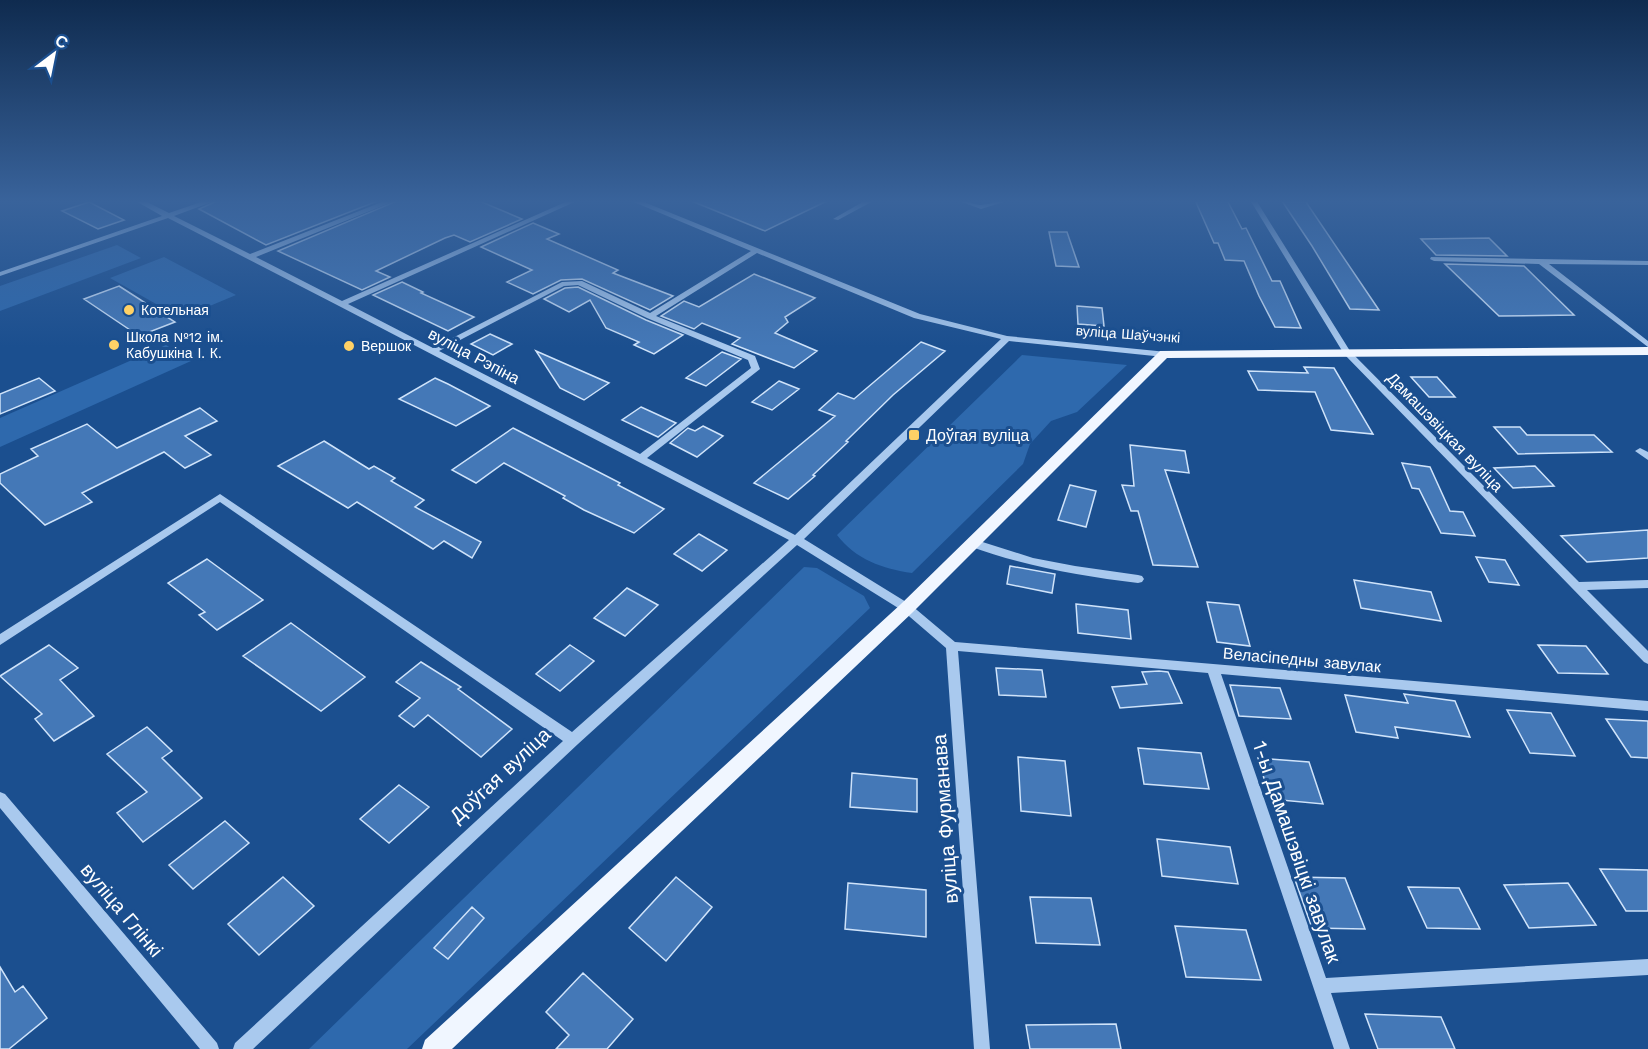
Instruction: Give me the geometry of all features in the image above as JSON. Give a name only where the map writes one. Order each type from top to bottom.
[{"type":"main road","name":"вуліца Шаўчэнкі","points":[[1164,354],[1648,351]]},
{"type":"main road","points":[[434,1049],[906,608],[1164,354]]},
{"type":"street","points":[[0,274],[73,249]]},
{"type":"street","name":"вуліца Рэпіна","points":[[234,249],[797,540]]},
{"type":"street","points":[[250,257],[270,249]]},
{"type":"street","points":[[342,304],[466,249]]},
{"type":"street","name":"вуліца Шаўчэнкі","points":[[747,249],[900,311],[973,331],[1007,338],[1164,354]]},
{"type":"street","name":"Дамашэвіцкая вуліца","points":[[1283,249],[1347,352],[1648,659]]},
{"type":"street","points":[[650,316],[754,252]]},
{"type":"street","points":[[1434,259],[1648,263]]},
{"type":"street","points":[[1541,262],[1648,345]]},
{"type":"street","points":[[433,351],[562,284],[579,283],[650,316],[752,358],[756,369],[640,459]]},
{"type":"street","name":"Доўгая вуліца","points":[[241,1049],[573,740],[797,540],[1007,338]]},
{"type":"street","points":[[0,640],[220,497],[573,740]]},
{"type":"street","points":[[797,540],[906,608],[952,646]]},
{"type":"street","points":[[973,543],[1004,555],[1082,572],[1138,579]]},
{"type":"street","points":[[1576,586],[1648,584]]},
{"type":"street","name":"Веласіпедны завулак","points":[[952,646],[1648,706]]},
{"type":"street","name":"вуліца Фурманава","points":[[952,646],[982,1049]]},
{"type":"street","name":"1-ы Дамашэвіцкі завулак","points":[[1213,669],[1342,1049]]},
{"type":"street","name":"вуліца Глінкі","points":[[0,798],[211,1049]]},
{"type":"street","points":[[1320,986],[1648,967]]},
{"type":"shaded area","points":[[106,249],[124,249],[141,258],[0,311],[0,286]]},
{"type":"shaded area","points":[[164,257],[236,295],[181,318],[110,278]]},
{"type":"shaded area","points":[[166,345],[191,361],[0,447],[0,418]]},
{"type":"shaded area","points":[[1022,355],[1127,365],[1077,412],[1051,421],[1030,444],[1023,464],[912,573],[870,562],[844,543],[837,535]]},
{"type":"shaded area","points":[[804,567],[817,568],[864,596],[870,608],[407,1049],[309,1049]]},
{"type":"building","points":[[283,249],[422,249],[376,271],[390,277],[362,290],[278,251]]},
{"type":"building","points":[[485,249],[570,249],[618,270],[613,273],[673,296],[650,310],[582,279],[561,280],[533,294],[507,282],[532,270]]},
{"type":"building","points":[[1052,249],[1073,249],[1079,267],[1056,266]]},
{"type":"building","points":[[1220,249],[1256,249],[1272,281],[1280,281],[1301,328],[1275,327],[1244,261],[1225,260]]},
{"type":"building","points":[[1314,249],[1338,249],[1379,310],[1350,309]]},
{"type":"building","points":[[1430,249],[1500,249],[1507,256],[1436,255]]},
{"type":"building","points":[[1445,264],[1524,266],[1574,315],[1499,316]]},
{"type":"building","points":[[754,274],[815,298],[785,317],[788,322],[775,333],[817,351],[794,368],[732,344],[740,338],[702,323],[694,329],[661,316],[684,301],[699,307]]},
{"type":"building","points":[[402,282],[474,317],[448,331],[373,295]]},
{"type":"building","name":"Котельная","points":[[119,286],[175,322],[139,336],[84,299]]},
{"type":"building","points":[[578,287],[683,335],[654,354],[634,345],[639,342],[606,328],[590,300],[569,312],[544,299],[565,288]]},
{"type":"building","points":[[1077,306],[1102,308],[1104,326],[1078,324]]},
{"type":"building","points":[[490,334],[512,344],[493,355],[471,344]]},
{"type":"building","points":[[921,342],[945,351],[893,395],[813,475],[815,476],[788,499],[754,483],[835,416],[819,410],[838,393],[854,399]]},
{"type":"building","points":[[536,351],[609,383],[584,400],[560,388]]},
{"type":"building","points":[[722,352],[741,359],[706,386],[686,378]]},
{"type":"building","points":[[1304,367],[1334,368],[1373,434],[1331,430],[1315,392],[1258,390],[1248,371],[1308,373]]},
{"type":"building","points":[[1411,377],[1437,377],[1455,397],[1429,397]]},
{"type":"building","points":[[39,378],[55,391],[0,414],[0,394]]},
{"type":"building","points":[[435,378],[490,406],[456,426],[399,399]]},
{"type":"building","points":[[779,381],[799,389],[772,410],[752,402]]},
{"type":"building","points":[[641,407],[676,423],[658,437],[622,420]]},
{"type":"building","points":[[200,408],[217,421],[185,436],[211,455],[185,468],[164,452],[82,493],[92,502],[45,525],[0,483],[0,474],[38,456],[31,449],[87,424],[117,448]]},
{"type":"building","points":[[703,426],[723,436],[697,457],[670,443],[688,428],[695,431]]},
{"type":"building","points":[[1494,427],[1520,427],[1527,435],[1594,435],[1612,452],[1518,454]]},
{"type":"building","points":[[513,428],[620,483],[618,485],[664,509],[634,533],[584,510],[563,498],[565,496],[504,463],[476,483],[452,470]]},
{"type":"building","points":[[324,441],[369,469],[374,466],[395,478],[391,481],[424,500],[415,507],[481,542],[472,558],[444,541],[433,549],[357,502],[348,508],[278,466]]},
{"type":"building","points":[[1130,445],[1185,451],[1189,473],[1165,470],[1198,567],[1153,565],[1138,511],[1131,511],[1122,485],[1134,486]]},
{"type":"building","points":[[1402,463],[1430,467],[1450,511],[1463,512],[1475,536],[1441,533],[1419,489],[1412,488]]},
{"type":"building","points":[[1535,466],[1554,486],[1513,488],[1494,468]]},
{"type":"building","points":[[1070,485],[1096,491],[1086,527],[1058,520]]},
{"type":"building","points":[[1648,530],[1648,558],[1587,562],[1561,536]]},
{"type":"building","points":[[699,534],[727,550],[702,571],[674,554]]},
{"type":"building","points":[[1476,557],[1505,560],[1519,585],[1489,582]]},
{"type":"building","points":[[207,559],[263,600],[217,630],[199,615],[205,612],[168,583]]},
{"type":"building","points":[[1010,566],[1055,574],[1052,593],[1007,584]]},
{"type":"building","points":[[1354,580],[1431,592],[1441,621],[1361,608]]},
{"type":"building","points":[[627,588],[658,605],[625,636],[594,618]]},
{"type":"building","points":[[1207,602],[1239,605],[1250,646],[1217,642]]},
{"type":"building","points":[[1076,604],[1128,610],[1131,639],[1078,633]]},
{"type":"building","points":[[291,623],[365,677],[321,711],[243,656]]},
{"type":"building","points":[[49,645],[78,668],[60,680],[94,716],[54,741],[35,719],[42,714],[0,676]]},
{"type":"building","points":[[570,645],[594,661],[560,691],[536,674]]},
{"type":"building","points":[[1538,645],[1586,646],[1608,674],[1558,673]]},
{"type":"building","points":[[421,662],[461,687],[458,689],[512,729],[481,757],[428,715],[414,727],[399,716],[420,698],[396,682]]},
{"type":"building","points":[[996,668],[1042,670],[1046,697],[999,695]]},
{"type":"building","points":[[1142,672],[1168,672],[1182,703],[1120,708],[1112,687],[1147,684]]},
{"type":"building","points":[[1230,685],[1280,688],[1291,719],[1239,716]]},
{"type":"building","points":[[1404,694],[1455,701],[1470,737],[1395,727],[1398,738],[1356,732],[1345,695],[1408,703]]},
{"type":"building","points":[[1507,710],[1551,713],[1575,756],[1530,753]]},
{"type":"building","points":[[1606,719],[1648,721],[1648,758],[1631,757]]},
{"type":"building","points":[[147,727],[172,751],[162,758],[202,798],[143,842],[117,813],[147,792],[107,754]]},
{"type":"building","points":[[1138,748],[1201,753],[1209,789],[1144,784]]},
{"type":"building","points":[[1018,757],[1065,761],[1071,816],[1021,811]]},
{"type":"building","points":[[1258,758],[1309,762],[1323,804],[1270,799]]},
{"type":"building","points":[[852,773],[917,779],[917,812],[850,807]]},
{"type":"building","points":[[399,785],[429,807],[389,843],[360,819]]},
{"type":"building","points":[[225,821],[249,843],[193,889],[169,865]]},
{"type":"building","points":[[1157,839],[1230,847],[1238,884],[1162,876]]},
{"type":"building","points":[[1600,869],[1648,870],[1648,911],[1626,911]]},
{"type":"building","points":[[283,877],[314,906],[259,955],[228,924]]},
{"type":"building","points":[[676,877],[712,907],[666,961],[629,928]]},
{"type":"building","points":[[1294,877],[1345,878],[1365,929],[1312,928]]},
{"type":"building","points":[[848,883],[926,890],[926,937],[845,929]]},
{"type":"building","points":[[1568,883],[1596,925],[1529,928],[1504,885]]},
{"type":"building","points":[[1408,887],[1459,888],[1480,929],[1427,928]]},
{"type":"building","points":[[1030,897],[1091,898],[1100,945],[1036,943]]},
{"type":"building","points":[[472,907],[484,918],[448,959],[434,948]]},
{"type":"building","points":[[1175,926],[1246,930],[1261,980],[1186,977]]},
{"type":"building","points":[[0,967],[15,992],[23,986],[47,1018],[9,1049],[0,1049]]},
{"type":"building","points":[[583,973],[633,1019],[607,1049],[556,1049],[569,1035],[546,1012]]},
{"type":"building","points":[[1365,1014],[1441,1017],[1455,1049],[1378,1049]]},
{"type":"building","points":[[1116,1024],[1121,1049],[1030,1049],[1026,1025]]},
{"type":"place","name":"Котельная","points":[[129,310]]},
{"type":"place","name":"Школа №12 ім. Кабушкіна І. К.","points":[[114,345]]},
{"type":"place","name":"Вершок","points":[[349,346]]},
{"type":"place","name":"Доўгая вуліца","points":[[914,435]]}]
